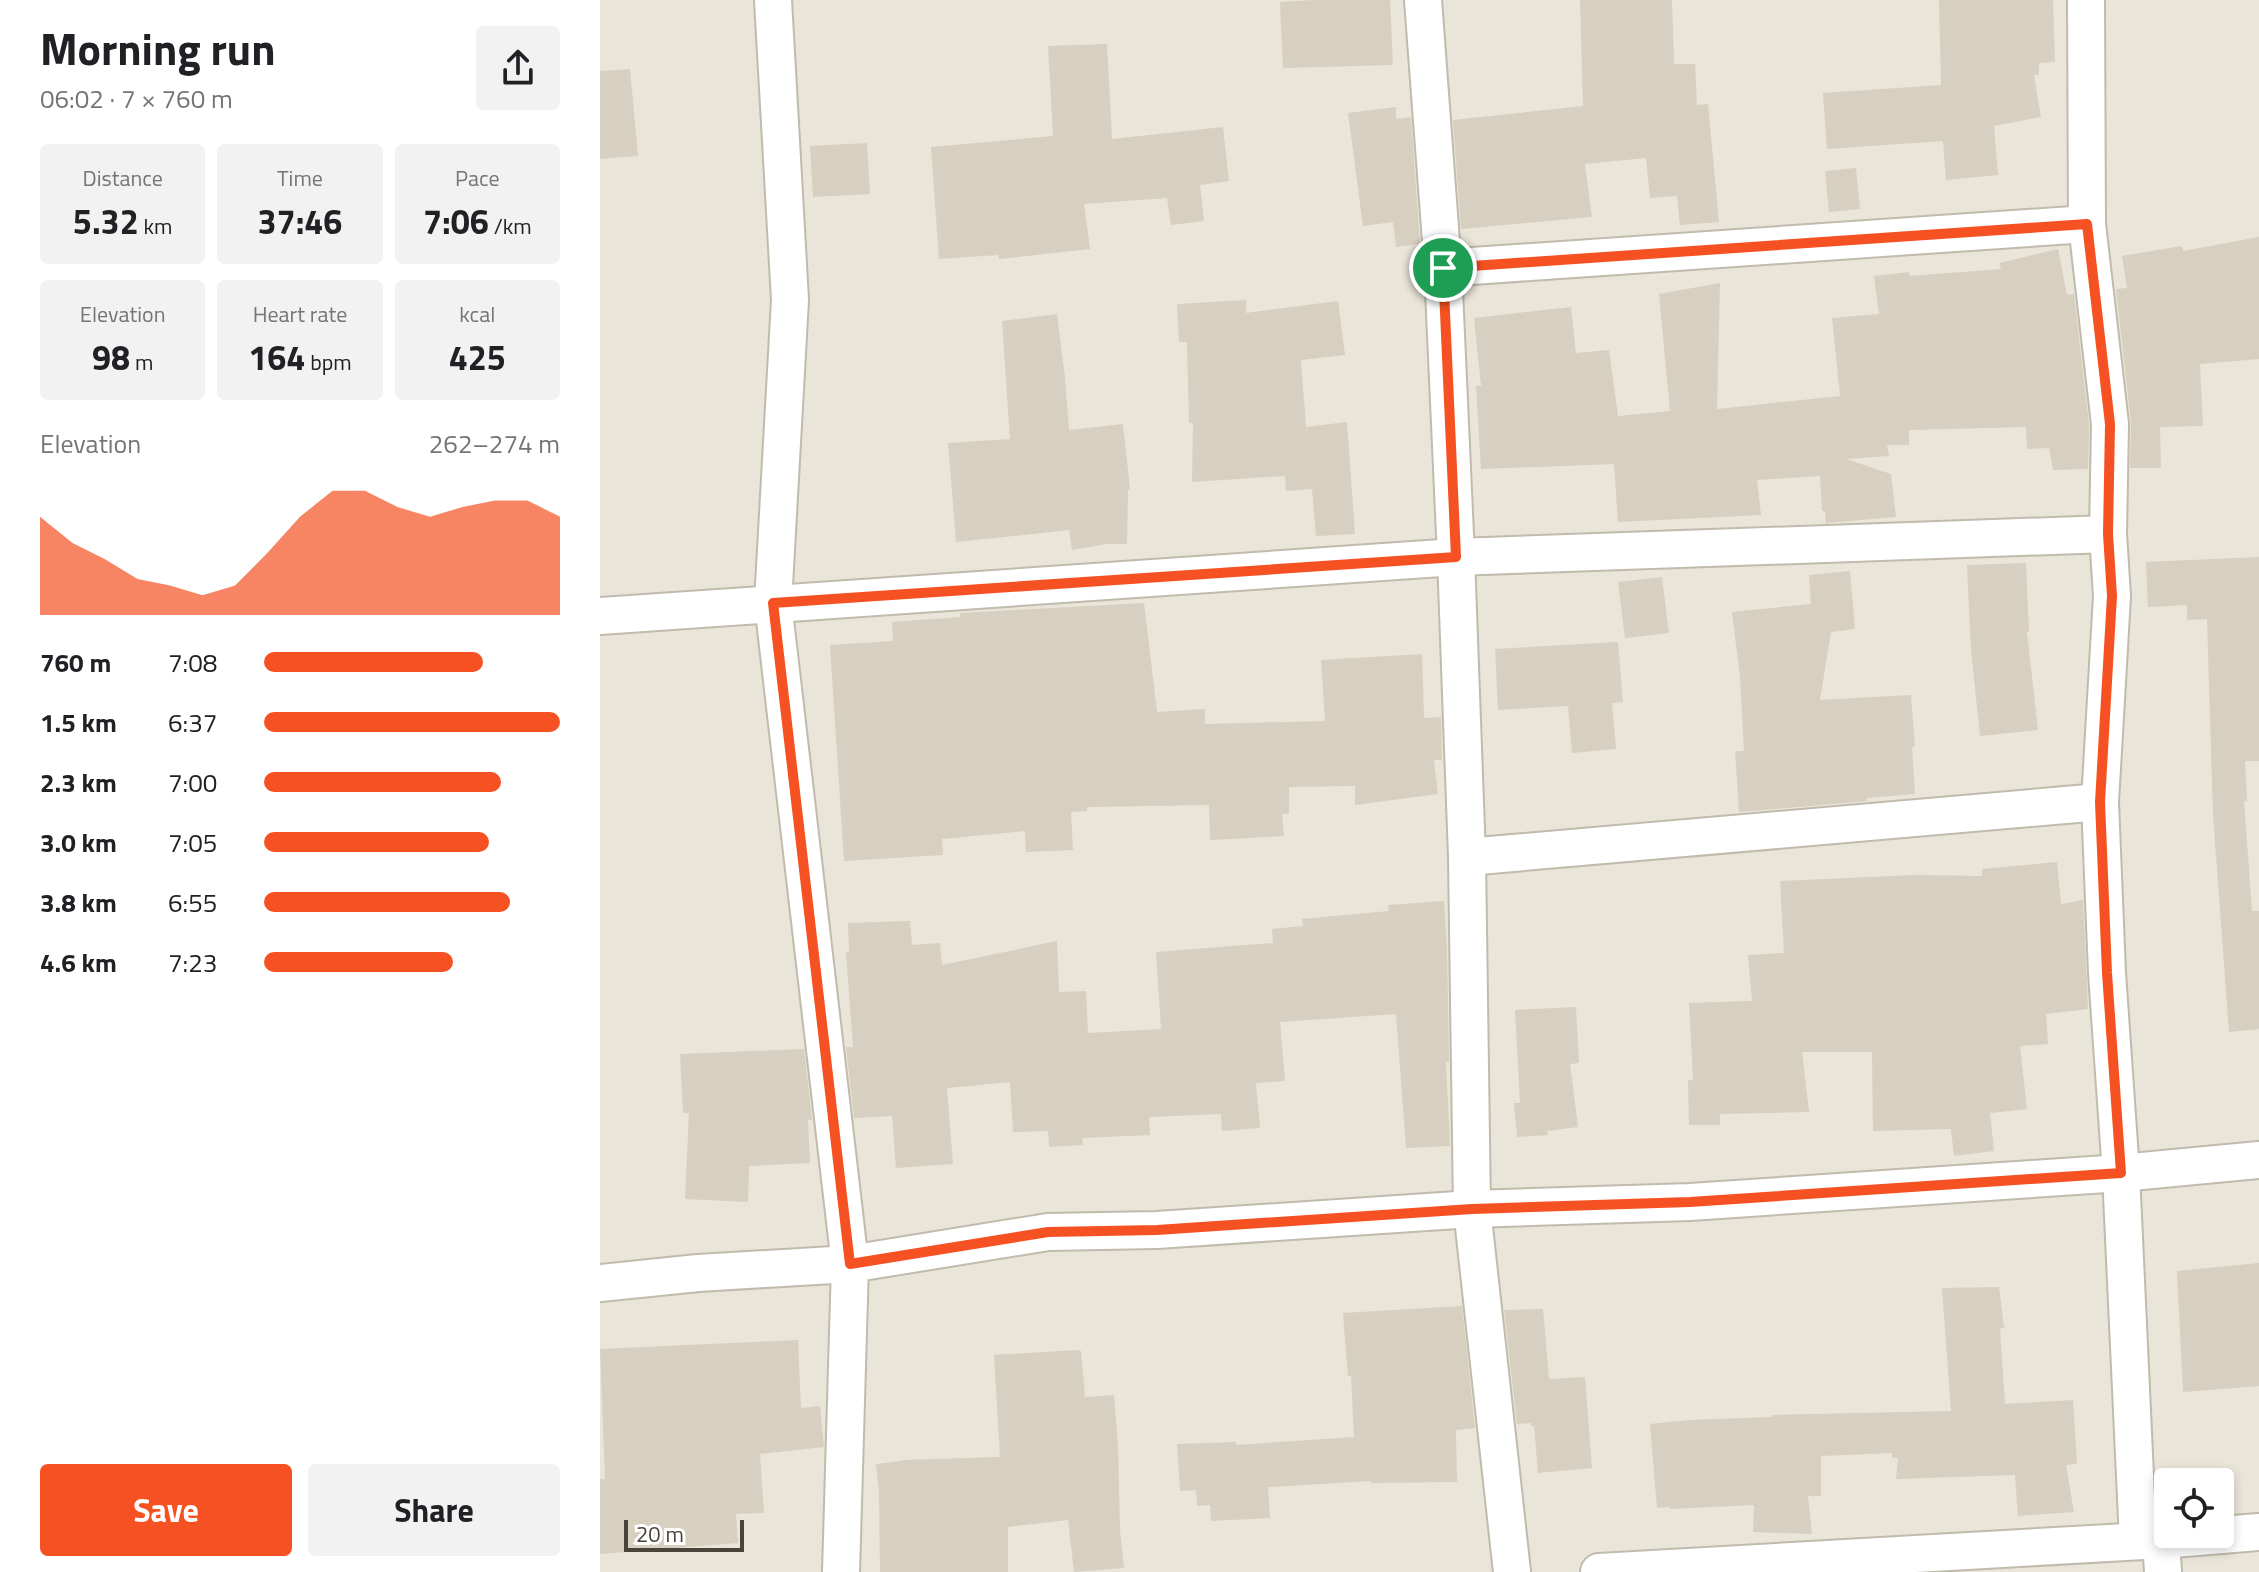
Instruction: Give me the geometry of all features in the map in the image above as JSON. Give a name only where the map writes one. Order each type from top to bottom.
[{"type":"street","points":[[773,0],[790,300],[773,603],[850,1264],[841,1572]]},
{"type":"street","points":[[1423,0],[1443,268],[1456,557],[1467,857],[1472,1209],[1512,1572]]},
{"type":"street","points":[[2086,0],[2087,224],[2110,424],[2108,534],[2112,596],[2100,802],[2107,973],[2154,1551]]},
{"type":"street","points":[[1443,268],[2087,224]]},
{"type":"street","points":[[600,616],[1456,557],[2108,534]]},
{"type":"street","points":[[1467,857],[2100,802]]},
{"type":"street","points":[[600,1283],[698,1273],[850,1264],[1048,1232],[1157,1230],[1472,1209],[1690,1202],[2121,1173],[2259,1160]]},
{"type":"street","points":[[1599,1572],[2154,1551],[2259,1532]]},
{"type":"shaded area","points":[[600,0],[2259,0],[2259,1572],[600,1572]]},
{"type":"building","points":[[1390,0],[1393,65],[1283,68],[1280,2]]},
{"type":"building","points":[[1580,0],[1672,0],[1674,64],[1695,64],[1697,105],[1708,104],[1719,222],[1680,225],[1677,196],[1650,198],[1646,158],[1585,164],[1592,217],[1461,229],[1453,120],[1583,106]]},
{"type":"building","points":[[1939,0],[2053,0],[2055,62],[2039,63],[2039,75],[2034,75],[2041,117],[1994,126],[1998,175],[1946,180],[1943,141],[1827,149],[1823,93],[1941,85]]},
{"type":"building","points":[[1107,44],[1112,139],[1223,127],[1229,181],[1200,185],[1204,221],[1171,225],[1167,198],[1084,204],[1090,249],[999,259],[998,255],[939,259],[931,147],[1053,136],[1048,46]]},
{"type":"building","points":[[630,69],[638,156],[600,159],[600,71]]},
{"type":"building","points":[[1396,107],[1396,119],[1411,117],[1420,244],[1396,247],[1393,222],[1363,226],[1348,113]]},
{"type":"building","points":[[867,143],[870,194],[813,197],[810,146]]},
{"type":"building","points":[[1856,168],[1860,209],[1829,212],[1825,171]]},
{"type":"building","points":[[2259,237],[2259,359],[2200,364],[2203,426],[2160,427],[2161,468],[2130,468],[2131,422],[2116,289],[2127,288],[2122,256],[2182,246],[2183,251]]},
{"type":"building","points":[[2058,249],[2067,295],[2074,294],[2089,425],[2088,469],[2053,470],[2049,448],[2027,449],[2026,427],[1909,430],[1909,445],[1887,445],[1889,456],[1846,459],[1891,474],[1896,517],[1826,523],[1825,511],[1822,511],[1820,476],[1757,480],[1761,515],[1618,522],[1614,464],[1481,469],[1476,386],[1481,386],[1474,318],[1571,307],[1576,353],[1609,350],[1618,416],[1670,411],[1659,294],[1720,283],[1717,409],[1840,396],[1832,318],[1879,314],[1874,276],[2001,269],[1999,263]]},
{"type":"building","points":[[1246,300],[1246,313],[1338,301],[1345,355],[1301,360],[1306,427],[1347,422],[1355,534],[1316,536],[1312,489],[1286,491],[1285,476],[1192,482],[1193,423],[1189,423],[1187,342],[1179,342],[1177,304]]},
{"type":"building","points":[[1057,314],[1069,430],[1123,424],[1130,489],[1127,544],[1072,550],[1069,530],[956,542],[948,443],[1010,439],[1002,321]]},
{"type":"building","points":[[2259,557],[2259,761],[2245,761],[2247,801],[2244,801],[2252,911],[2259,911],[2259,1029],[2229,1032],[2213,815],[2207,619],[2187,620],[2187,605],[2148,607],[2146,562]]},
{"type":"building","points":[[2026,563],[2027,632],[2038,730],[1980,736],[1967,565]]},
{"type":"building","points":[[1850,571],[1855,629],[1831,632],[1820,700],[1911,695],[1915,794],[1739,812],[1735,751],[1744,751],[1732,612],[1811,604],[1809,575]]},
{"type":"building","points":[[1662,577],[1669,633],[1625,638],[1618,582]]},
{"type":"building","points":[[1144,603],[1157,712],[1205,709],[1205,724],[1325,721],[1321,660],[1422,654],[1424,718],[1441,717],[1442,760],[1434,760],[1438,794],[1355,805],[1355,786],[1289,787],[1289,814],[1282,814],[1284,836],[1210,840],[1209,805],[1087,807],[1087,811],[1071,812],[1073,850],[1026,852],[1025,831],[942,839],[943,855],[844,861],[830,645],[893,641],[892,622],[960,617],[960,613]]},
{"type":"building","points":[[1618,642],[1623,702],[1612,703],[1616,749],[1572,753],[1568,706],[1498,710],[1495,649]]},
{"type":"building","points":[[2057,862],[2061,904],[2083,900],[2088,1009],[2046,1014],[2048,1044],[2020,1046],[2027,1109],[1990,1113],[1994,1151],[1954,1156],[1951,1129],[1873,1131],[1872,1052],[1802,1052],[1809,1112],[1720,1114],[1720,1125],[1689,1125],[1688,1080],[1693,1080],[1689,1003],[1752,1001],[1748,955],[1784,953],[1780,881],[1915,875],[1982,876],[1982,869]]},
{"type":"building","points":[[1444,901],[1450,1146],[1406,1148],[1396,1014],[1280,1022],[1285,1081],[1256,1083],[1260,1128],[1222,1131],[1221,1114],[1149,1117],[1150,1135],[1082,1138],[1083,1145],[1049,1147],[1048,1131],[1013,1132],[1010,1082],[947,1088],[953,1164],[896,1168],[892,1116],[854,1118],[846,1047],[853,1047],[846,952],[849,952],[848,923],[910,921],[912,945],[940,943],[942,965],[1057,941],[1059,992],[1086,991],[1088,1033],[1161,1029],[1156,952],[1273,943],[1272,929],[1303,926],[1302,919],[1389,911],[1388,905]]},
{"type":"building","points":[[1576,1007],[1579,1063],[1570,1064],[1578,1127],[1547,1131],[1548,1135],[1517,1137],[1514,1103],[1520,1103],[1515,1010]]},
{"type":"building","points":[[804,1049],[812,1120],[808,1120],[810,1163],[749,1166],[748,1202],[685,1199],[689,1113],[683,1113],[680,1054]]},
{"type":"building","points":[[2259,1263],[2259,1386],[2183,1392],[2177,1271]]},
{"type":"building","points":[[1999,1287],[2004,1328],[2000,1328],[2005,1404],[2073,1400],[2077,1464],[2066,1465],[2074,1512],[2018,1516],[2015,1475],[1896,1479],[1898,1458],[1892,1458],[1892,1453],[1821,1456],[1821,1496],[1808,1496],[1812,1534],[1753,1532],[1754,1505],[1657,1508],[1650,1424],[1772,1415],[1951,1411],[1942,1288]]},
{"type":"building","points":[[1462,1306],[1475,1428],[1456,1430],[1457,1482],[1371,1481],[1268,1487],[1270,1518],[1211,1521],[1210,1505],[1197,1506],[1196,1490],[1180,1491],[1177,1444],[1236,1442],[1236,1445],[1354,1437],[1351,1376],[1348,1376],[1343,1313]]},
{"type":"building","points":[[1543,1309],[1549,1379],[1585,1377],[1592,1468],[1538,1473],[1534,1426],[1531,1423],[1517,1424],[1504,1310]]},
{"type":"building","points":[[798,1340],[801,1408],[820,1406],[824,1447],[760,1454],[764,1513],[736,1514],[738,1543],[600,1554],[600,1479],[605,1479],[600,1349]]},
{"type":"building","points":[[1081,1351],[1085,1397],[1114,1395],[1124,1568],[1074,1572],[1068,1520],[1008,1527],[1008,1572],[880,1572],[876,1464],[902,1460],[1000,1457],[994,1355]]},
{"type":"route","points":[[2087,224],[2110,424],[2108,534],[2112,596],[2100,802],[2107,973],[2121,1173],[1690,1202],[1472,1209],[1157,1230],[1048,1232],[850,1264],[773,603],[1456,557],[1443,268],[2087,224]]}]
